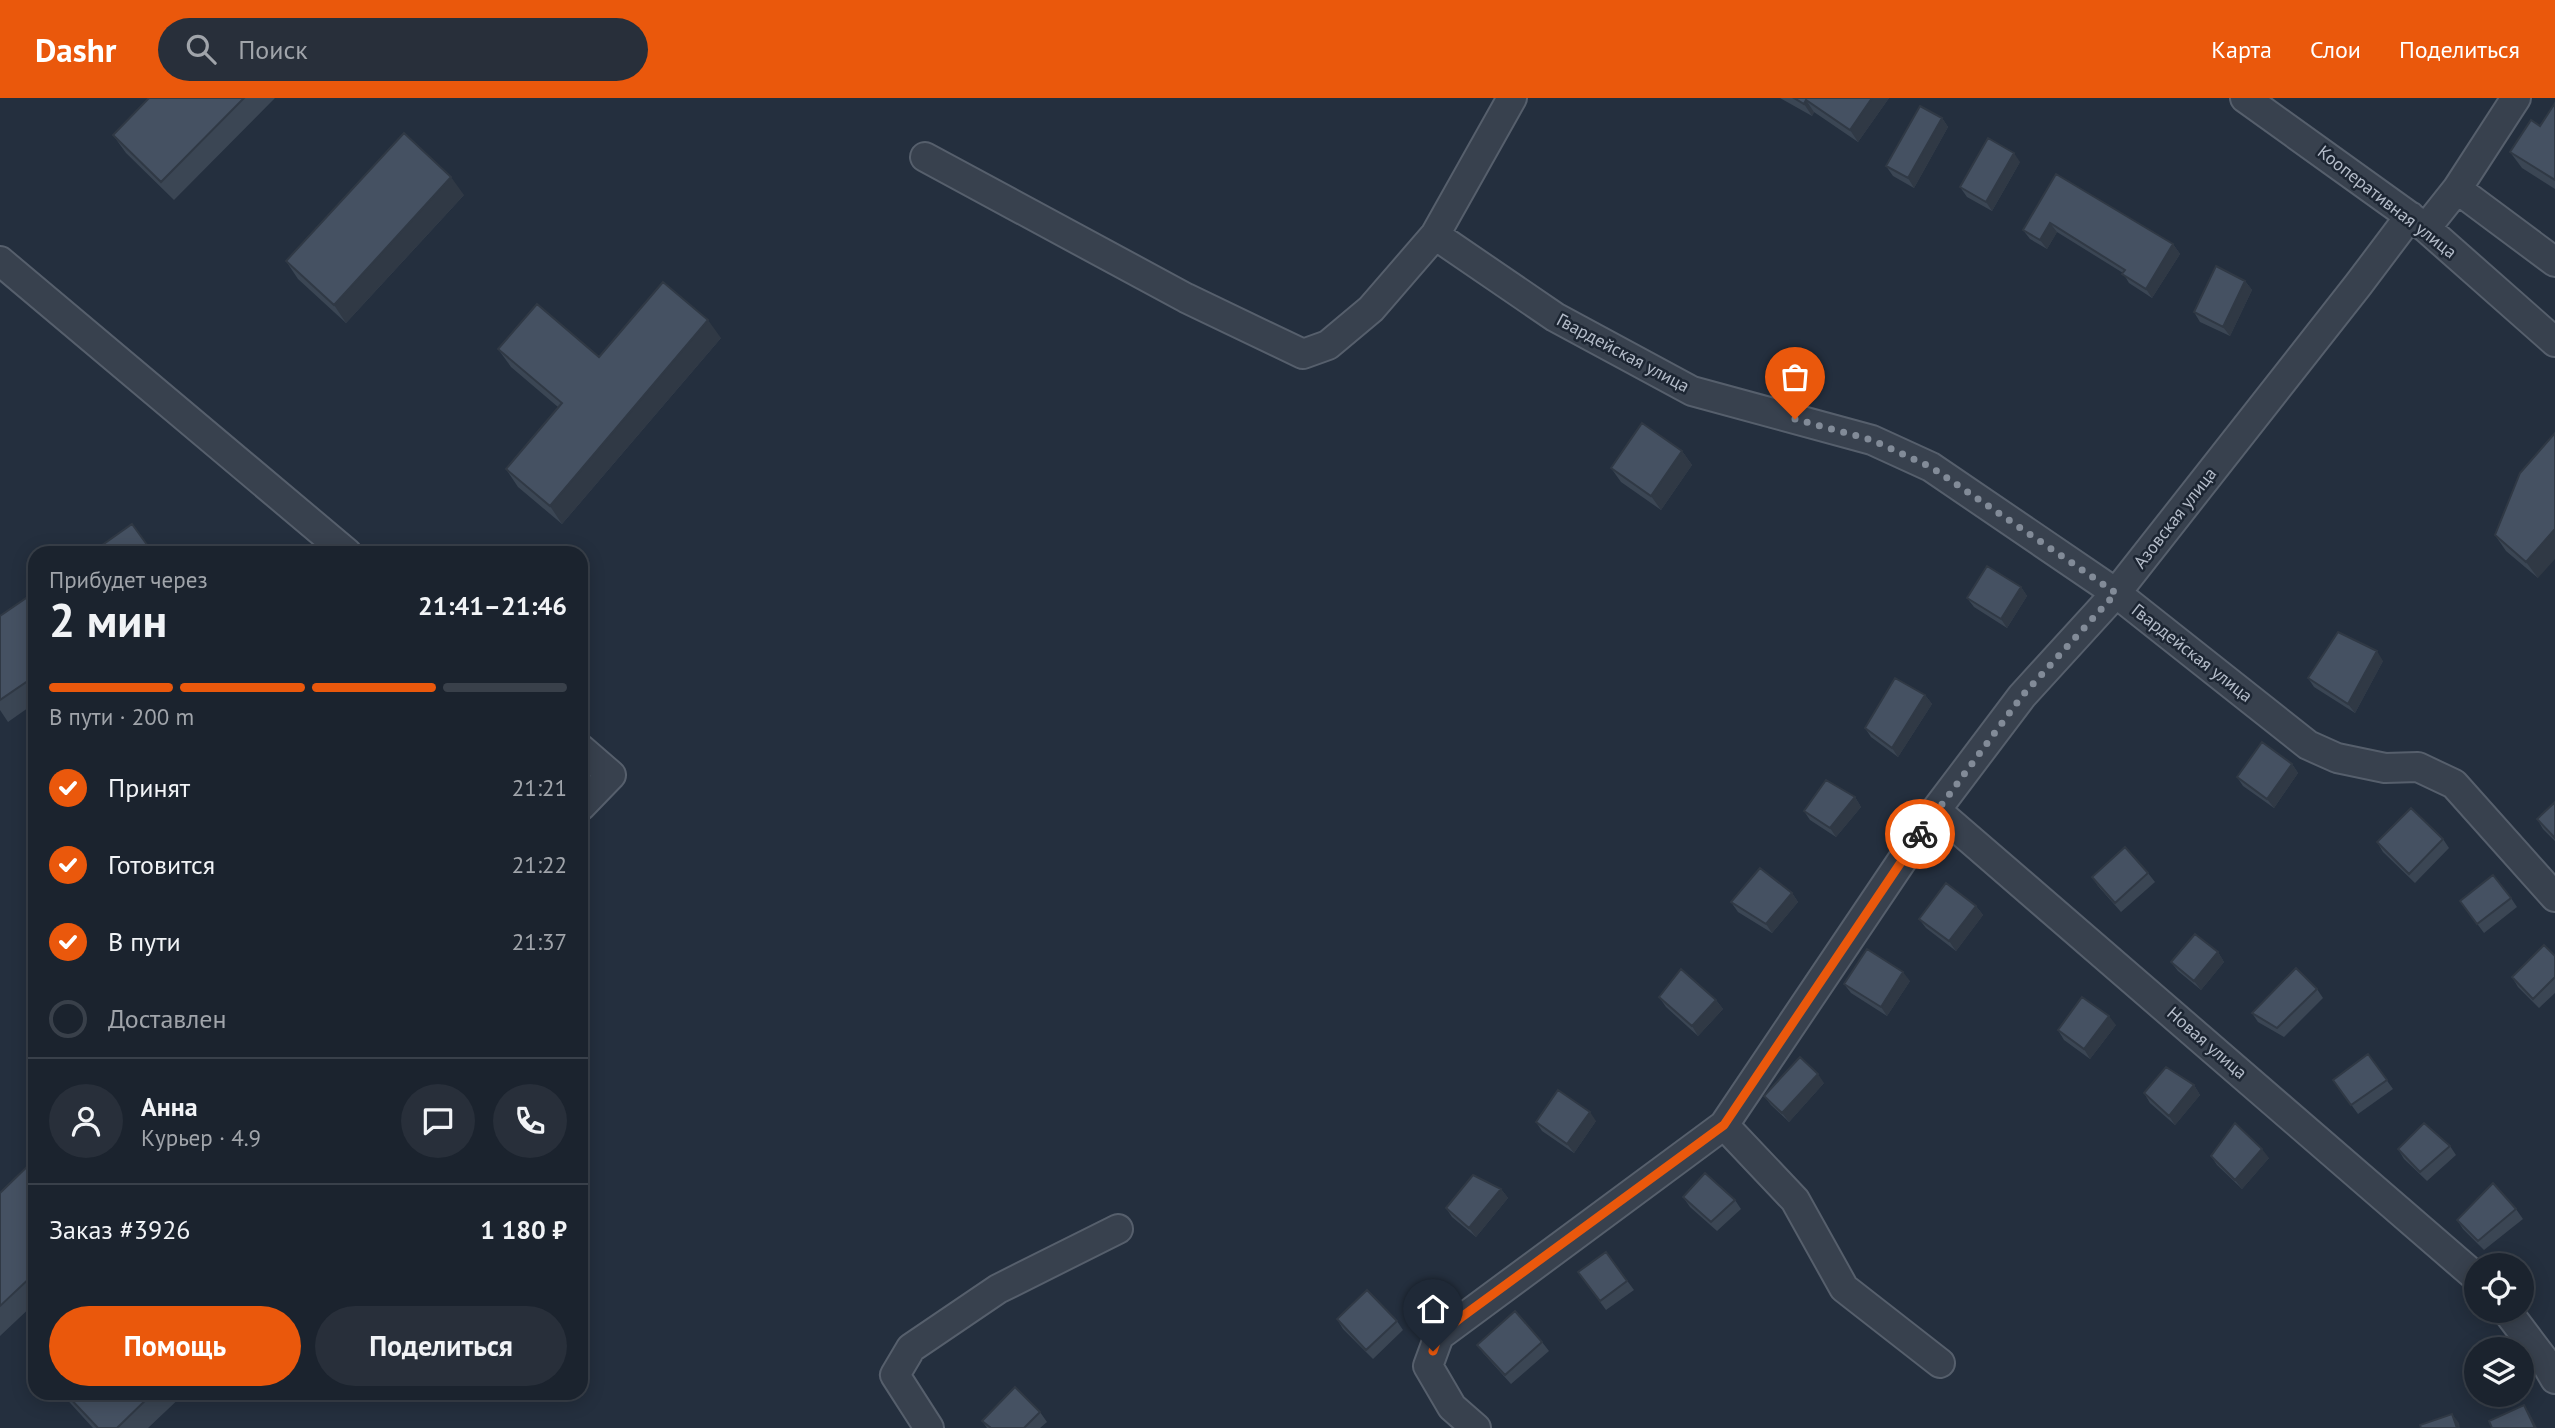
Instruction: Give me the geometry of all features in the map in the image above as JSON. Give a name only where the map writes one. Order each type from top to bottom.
[{"type":"street","points":[[925,157],[1186,298],[1303,354],[1328,345],[1371,309],[1435,235],[1512,98]]},
{"type":"street","name":"Кооперативная улица","points":[[2245,98],[2418,222],[2555,342]]},
{"type":"street","name":"Азовская улица","points":[[1476,1428],[1452,1407],[1428,1366],[1438,1336],[1724,1125],[1936,810],[2022,696],[2116,593],[2418,222],[2457,189],[2515,98]]},
{"type":"street","points":[[2457,189],[2555,262]]},
{"type":"street","name":"Гвардейская улица","points":[[1435,235],[1555,317],[1692,391],[1872,440],[1931,467],[2116,593],[2308,745],[2337,758],[2385,768],[2418,767],[2454,784],[2555,897]]},
{"type":"street","points":[[0,261],[340,546]]},
{"type":"street","points":[[588,756],[611,775],[588,799]]},
{"type":"street","name":"Новая улица","points":[[1936,810],[2464,1267]]},
{"type":"street","points":[[1724,1125],[1795,1200],[1844,1288],[1940,1363]]},
{"type":"street","points":[[929,1428],[895,1375],[911,1348],[998,1289],[1118,1229]]},
{"type":"street","points":[[2516,1323],[2544,1360],[2555,1380]]},
{"type":"building","points":[[149,98],[244,98],[161,182],[113,135]]},
{"type":"building","points":[[1794,98],[1872,98],[1850,130],[1806,100],[1804,104]]},
{"type":"building","points":[[2555,103],[2555,180],[2510,152],[2531,120],[2540,126]]},
{"type":"building","points":[[1920,106],[1942,118],[1908,178],[1886,166]]},
{"type":"building","points":[[404,133],[451,177],[334,305],[286,261]]},
{"type":"building","points":[[1988,138],[2014,153],[1986,202],[1960,187]]},
{"type":"building","points":[[2056,174],[2173,244],[2146,289],[2122,274],[2125,270],[2050,223],[2040,240],[2023,230]]},
{"type":"building","points":[[2216,266],[2245,281],[2223,327],[2194,312]]},
{"type":"building","points":[[663,282],[708,320],[550,506],[506,469],[562,403],[498,349],[537,304],[599,357]]},
{"type":"building","points":[[1642,423],[1682,451],[1651,496],[1611,468]]},
{"type":"building","points":[[2555,433],[2555,529],[2526,562],[2495,535],[2520,473]]},
{"type":"building","points":[[132,524],[148,546],[101,546]]},
{"type":"building","points":[[1987,566],[2021,587],[2001,619],[1967,598]]},
{"type":"building","points":[[28,597],[28,681],[0,700],[0,616]]},
{"type":"building","points":[[2338,632],[2377,651],[2348,704],[2308,678]]},
{"type":"building","points":[[1895,678],[1925,695],[1892,748],[1865,728]]},
{"type":"building","points":[[2262,742],[2292,764],[2267,799],[2237,777]]},
{"type":"building","points":[[1826,780],[1855,797],[1830,828],[1804,811]]},
{"type":"building","points":[[2555,802],[2555,838],[2537,819]]},
{"type":"building","points":[[2411,808],[2443,839],[2409,874],[2377,842]]},
{"type":"building","points":[[2125,847],[2148,873],[2115,903],[2092,877]]},
{"type":"building","points":[[1760,868],[1792,893],[1766,924],[1731,902]]},
{"type":"building","points":[[2493,875],[2511,898],[2477,924],[2460,901]]},
{"type":"building","points":[[1946,883],[1976,906],[1949,941],[1919,919]]},
{"type":"building","points":[[2195,934],[2218,952],[2194,981],[2171,962]]},
{"type":"building","points":[[2544,945],[2555,956],[2555,977],[2533,999],[2512,977]]},
{"type":"building","points":[[1867,949],[1903,972],[1881,1007],[1844,984]]},
{"type":"building","points":[[2296,968],[2317,989],[2277,1028],[2252,1013]]},
{"type":"building","points":[[1681,969],[1716,1000],[1692,1026],[1659,997]]},
{"type":"building","points":[[2082,997],[2109,1016],[2084,1049],[2058,1030]]},
{"type":"building","points":[[2368,1054],[2387,1080],[2351,1105],[2333,1080]]},
{"type":"building","points":[[1800,1057],[1818,1074],[1782,1113],[1764,1096]]},
{"type":"building","points":[[2166,1067],[2194,1085],[2169,1116],[2144,1093]]},
{"type":"building","points":[[1558,1090],[1590,1112],[1567,1144],[1536,1122]]},
{"type":"building","points":[[2235,1123],[2262,1149],[2235,1180],[2211,1156]]},
{"type":"building","points":[[2424,1123],[2450,1146],[2420,1172],[2398,1149]]},
{"type":"building","points":[[28,1166],[28,1280],[0,1306],[0,1193]]},
{"type":"building","points":[[1705,1173],[1735,1200],[1711,1222],[1683,1197]]},
{"type":"building","points":[[1473,1175],[1501,1189],[1469,1228],[1446,1208]]},
{"type":"building","points":[[2493,1183],[2516,1209],[2478,1241],[2457,1220]]},
{"type":"building","points":[[1606,1252],[1627,1281],[1600,1301],[1578,1272]]},
{"type":"building","points":[[1367,1290],[1397,1321],[1366,1350],[1337,1319]]},
{"type":"building","points":[[1515,1311],[1542,1342],[1505,1375],[1477,1345]]},
{"type":"building","points":[[1015,1387],[1040,1412],[1024,1428],[991,1428],[982,1421]]},
{"type":"building","points":[[72,1400],[146,1400],[117,1428],[98,1428]]},
{"type":"building","points":[[2525,1407],[2535,1428],[2492,1428],[2489,1421]]},
{"type":"building","points":[[2452,1414],[2457,1428],[2421,1428],[2420,1425]]},
{"type":"way so far","points":[[1795,419],[1872,440],[1931,467],[2116,593],[2022,696],[1920,834]]},
{"type":"route","points":[[1433,1351],[1438,1336],[1463,1316],[1724,1125],[1920,834]]}]
